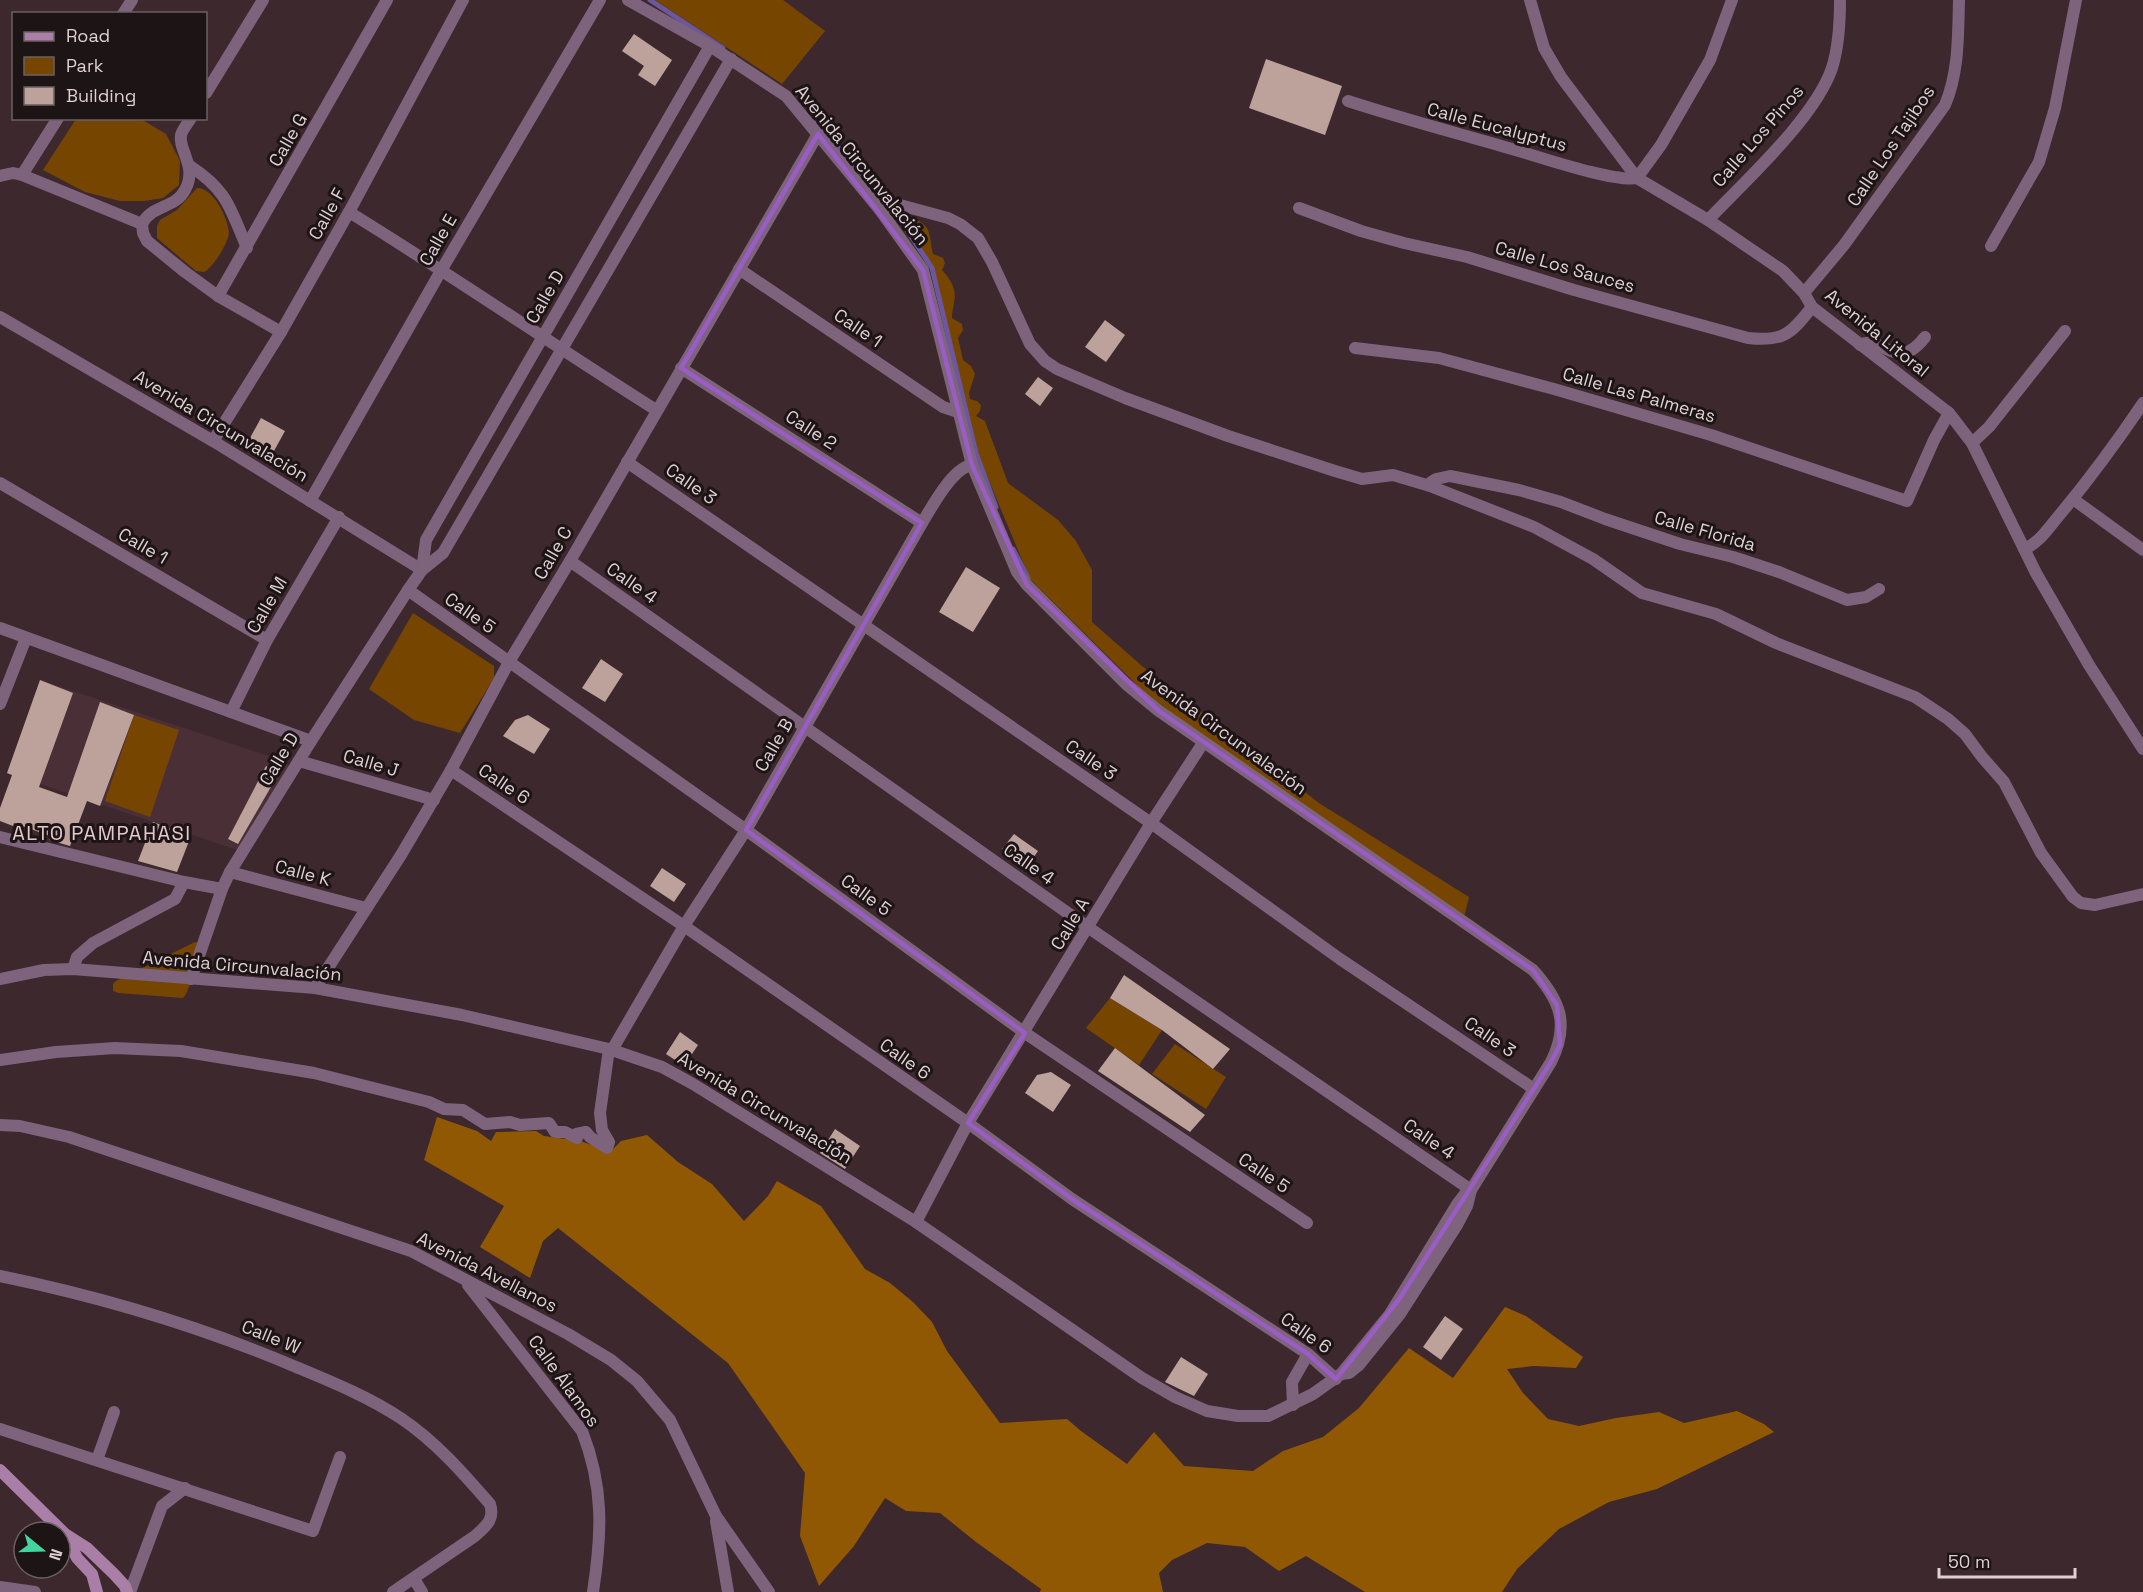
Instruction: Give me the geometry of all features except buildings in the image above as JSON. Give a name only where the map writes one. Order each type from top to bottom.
[{"type":"main road","points":[[0,1470],[51,1520]]},
{"type":"main road","points":[[72,1538],[87,1548],[129,1592]]},
{"type":"main road","points":[[72,1547],[92,1574],[97,1592]]},
{"type":"street","points":[[207,91],[263,0]]},
{"type":"street","name":"Calle G","points":[[218,296],[387,0]]},
{"type":"street","name":"Calle F","points":[[213,441],[281,332],[349,212],[463,0]]},
{"type":"street","name":"Calle E","points":[[310,501],[442,269],[600,0]]},
{"type":"street","name":"Avenida Circunvalación","points":[[0,979],[44,970],[73,969],[315,988],[462,1015],[611,1050],[662,1067],[916,1222],[1142,1377],[1175,1397],[1208,1411],[1239,1416],[1268,1416],[1293,1405],[1339,1377],[1390,1314],[1458,1203],[1471,1190],[1560,1045],[1557,1005],[1549,988],[1533,970],[1203,743],[1126,684],[1027,585],[1017,572],[972,465],[923,270],[880,210],[786,96],[710,45],[628,0]]},
{"type":"street","name":"Avenida Litoral","points":[[1530,0],[1544,48],[1561,77],[1636,178],[1708,220],[1783,271],[1804,293],[1812,307],[1949,413],[1972,443],[2024,549],[2089,665],[2143,749]]},
{"type":"street","points":[[1636,178],[1661,145],[1710,60],[1732,0]]},
{"type":"street","name":"Calle Los Pinos","points":[[1708,220],[1788,135],[1816,99],[1832,69],[1838,40],[1840,0]]},
{"type":"street","name":"Calle Los Tajibos","points":[[1804,293],[1844,245],[1945,105],[1956,70],[1959,0]]},
{"type":"street","points":[[1992,246],[2039,162],[2055,108],[2076,0]]},
{"type":"street","name":"Calle D","points":[[422,570],[426,540],[710,45]]},
{"type":"street","name":"Calle D","points":[[191,979],[230,872],[408,590],[422,570],[443,553],[731,59]]},
{"type":"street","name":"Calle Eucalyptus","points":[[1348,102],[1407,121],[1584,170],[1624,178],[1636,178]]},
{"type":"street","points":[[22,175],[57,120]]},
{"type":"street","points":[[189,120],[181,135],[190,166],[188,184],[180,197],[146,216],[142,224],[143,233],[147,241],[218,296],[281,332]]},
{"type":"street","name":"Calle C","points":[[315,988],[434,800],[509,662],[818,134]]},
{"type":"street","points":[[190,166],[218,187],[229,204],[247,248]]},
{"type":"street","points":[[0,175],[13,173],[22,175],[142,224]]},
{"type":"street","points":[[880,210],[892,204],[948,218],[978,238],[992,262],[1030,344],[1045,361],[1057,369],[1218,432],[1335,471],[1362,478],[1393,476],[1430,486],[1534,527],[1593,559],[1642,593],[1716,614],[1776,643],[1915,697],[1948,718],[1965,734],[1982,758],[2004,782],[2041,853],[2073,897],[2081,903],[2095,906],[2143,894]]},
{"type":"street","name":"Calle Los Sauces","points":[[1299,208],[1361,231],[1467,257],[1574,290],[1748,338],[1767,340],[1778,338],[1800,323],[1812,307]]},
{"type":"street","points":[[349,212],[442,269],[560,350],[656,410]]},
{"type":"street","name":"Calle 1","points":[[739,269],[943,407],[958,412]]},
{"type":"street","name":"Avenida Circunvalación","points":[[0,317],[213,441],[422,570]]},
{"type":"street","points":[[1972,443],[1989,427],[2065,331]]},
{"type":"street","points":[[1860,345],[1869,343],[1904,353],[1917,347],[1924,336]]},
{"type":"street","name":"Calle Las Palmeras","points":[[1355,348],[1439,358],[1554,389],[1711,435],[1907,501],[1934,440],[1949,413]]},
{"type":"street","name":"Calle 2","points":[[681,368],[922,523]]},
{"type":"street","points":[[2024,549],[2042,535],[2073,499],[2106,458],[2143,403]]},
{"type":"street","name":"Calle 3","points":[[627,462],[1151,823],[1340,959],[1534,1089]]},
{"type":"street","name":"Calle B","points":[[611,1050],[684,926],[746,830],[922,523],[959,472],[972,465]]},
{"type":"street","name":"Calle Florida","points":[[1430,486],[1430,483],[1436,479],[1450,476],[1519,490],[1561,502],[1680,544],[1733,557],[1779,572],[1847,600],[1866,597],[1879,589]]},
{"type":"street","name":"Calle 1","points":[[0,483],[267,639]]},
{"type":"street","points":[[2073,499],[2143,550]]},
{"type":"street","name":"Calle M","points":[[231,712],[267,639],[339,517]]},
{"type":"street","name":"Calle 4","points":[[570,561],[1089,928],[1471,1190]]},
{"type":"street","name":"Calle 5","points":[[408,590],[746,830],[1025,1033],[1307,1223]]},
{"type":"street","points":[[0,628],[311,741]]},
{"type":"street","points":[[0,704],[26,638]]},
{"type":"street","name":"Calle A","points":[[916,1222],[968,1124],[1151,823],[1203,743]]},
{"type":"street","name":"Calle J","points":[[299,761],[434,800]]},
{"type":"street","name":"Calle 6","points":[[451,770],[684,926],[1072,1199],[1308,1354],[1339,1377]]},
{"type":"street","points":[[0,837],[184,882],[222,889]]},
{"type":"street","name":"Calle K","points":[[230,872],[366,908]]},
{"type":"street","points":[[73,969],[77,957],[93,943],[175,899],[184,882]]},
{"type":"street","points":[[0,1060],[56,1052],[115,1048],[182,1051],[314,1073],[429,1102],[444,1109],[463,1110],[485,1124],[549,1123],[555,1132],[565,1132],[577,1138],[576,1134],[586,1132],[607,1148],[609,1142],[602,1130],[600,1113],[611,1050]]},
{"type":"street","name":"Avenida Avellanos","points":[[0,1125],[20,1126],[69,1137],[411,1251],[611,1360],[637,1381],[670,1420],[716,1516],[770,1592]]},
{"type":"street","name":"Calle W","points":[[0,1276],[44,1285],[196,1328],[364,1396],[403,1419],[434,1444],[490,1504],[492,1518],[487,1525],[414,1579]]},
{"type":"street","name":"Calle Álamos","points":[[463,1279],[582,1431],[593,1457],[600,1502],[600,1548],[593,1592]]},
{"type":"street","points":[[1293,1405],[1292,1382],[1308,1354]]},
{"type":"street","points":[[97,1460],[114,1412]]},
{"type":"street","points":[[0,1429],[313,1531],[340,1457]]},
{"type":"street","points":[[129,1592],[162,1506],[185,1488]]},
{"type":"street","points":[[716,1516],[728,1592]]},
{"type":"street","points":[[393,1592],[414,1579],[422,1592]]},
{"type":"street","points":[[0,1587],[34,1592]]},
{"type":"highlighted area","points":[[818,134],[923,270],[972,465],[1027,585],[1159,711],[1533,970],[1557,1005],[1560,1045],[1400,1298],[1336,1379],[1308,1354],[1072,1199],[968,1123],[1025,1033],[746,830],[922,523],[681,368]]},
{"type":"shaded area","points":[[40,680],[283,761],[289,766],[246,853],[7,773]]},
{"type":"shaded area","points":[[437,1117],[477,1131],[491,1141],[496,1132],[536,1131],[544,1136],[580,1141],[611,1151],[621,1141],[647,1135],[678,1162],[712,1184],[744,1221],[768,1196],[777,1181],[821,1206],[865,1269],[890,1283],[932,1322],[947,1351],[1000,1423],[1067,1419],[1127,1464],[1154,1432],[1184,1466],[1253,1471],[1283,1451],[1323,1437],[1359,1408],[1409,1348],[1453,1378],[1505,1307],[1526,1316],[1583,1357],[1576,1368],[1534,1366],[1507,1369],[1523,1393],[1548,1419],[1579,1426],[1659,1412],[1684,1423],[1737,1411],[1764,1424],[1774,1432],[1657,1489],[1609,1502],[1559,1529],[1517,1569],[1502,1592],[1365,1592],[1306,1556],[1279,1571],[1245,1547],[1207,1543],[1172,1560],[1159,1573],[1163,1592],[1040,1592],[1041,1589],[940,1513],[906,1511],[885,1498],[854,1546],[819,1586],[800,1536],[805,1473],[728,1363],[558,1228],[543,1241],[530,1278],[480,1247],[504,1206],[424,1160]]},
{"type":"green space","points":[[655,0],[783,0],[825,31],[782,84]]},
{"type":"green space","points":[[75,120],[143,120],[166,134],[180,161],[179,185],[163,198],[144,201],[120,201],[85,192],[43,170]]},
{"type":"green space","points":[[197,188],[209,193],[219,204],[229,232],[220,254],[204,272],[196,271],[157,238],[157,226],[160,220],[177,210]]},
{"type":"green space","points":[[907,216],[925,226],[933,254],[943,258],[945,263],[942,270],[951,281],[955,293],[952,318],[962,324],[963,330],[958,338],[963,360],[971,366],[975,374],[969,393],[970,399],[981,405],[976,416],[985,421],[1008,483],[1058,520],[1076,541],[1092,570],[1092,622],[1142,666],[1319,803],[1469,897],[1464,917],[1209,743],[1139,687],[1030,579],[977,452],[933,268],[907,228]]},
{"type":"green space","points":[[413,613],[494,666],[494,678],[460,733],[414,720],[369,689]]},
{"type":"green space","points":[[134,715],[179,730],[150,817],[105,801]]},
{"type":"green space","points":[[195,942],[199,943],[203,951],[183,998],[113,991],[113,984],[116,981]]},
{"type":"green space","points":[[1110,998],[1162,1030],[1139,1065],[1086,1028]]},
{"type":"green space","points":[[1175,1044],[1226,1077],[1206,1109],[1152,1074]]},
{"type":"waterway","points":[[650,0],[723,48]]},
{"type":"waterway","points":[[814,121],[879,193]]},
{"type":"waterway","points":[[891,206],[932,268],[976,453],[996,507]]},
{"type":"waterway","points":[[1013,549],[1028,578]]},
{"type":"district","name":"ALTO PAMPAHASI","points":[[102,833]]}]
